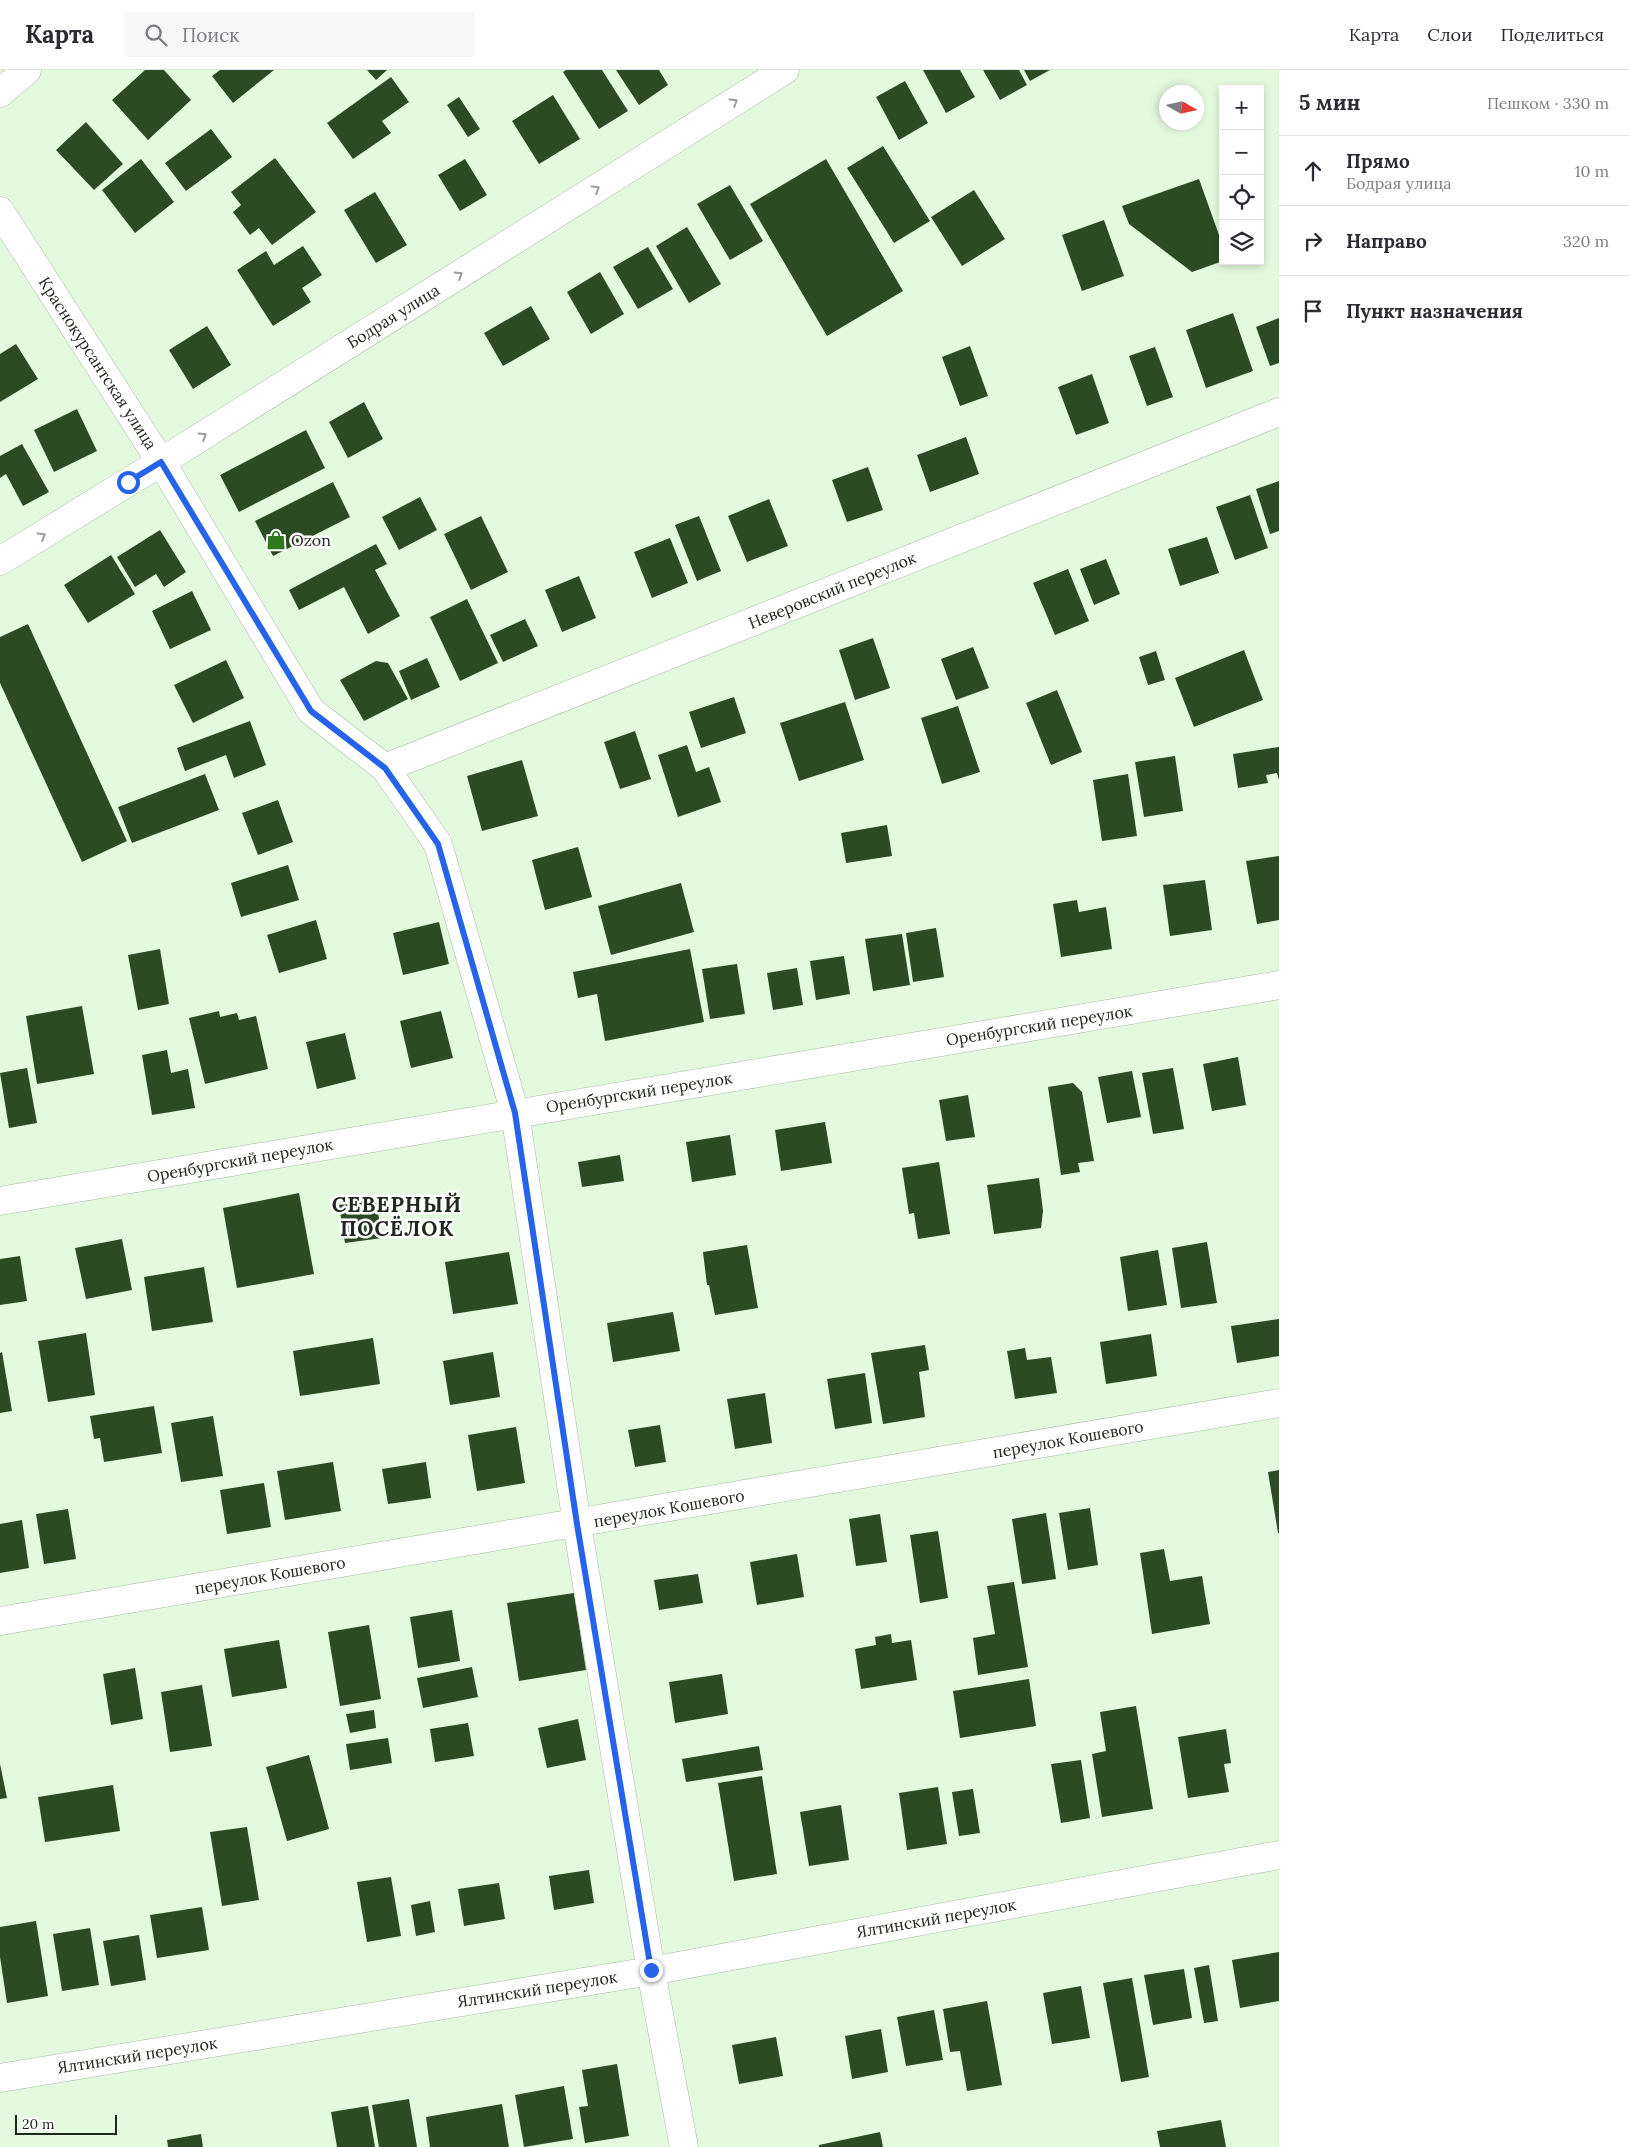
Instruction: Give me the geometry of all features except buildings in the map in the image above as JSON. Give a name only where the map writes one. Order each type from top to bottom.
[{"type":"street","points":[[0,93],[27,70]]},
{"type":"street","name":"Бодрая улица","points":[[0,561],[785,70]]},
{"type":"street","name":"Краснокурсантская улица","points":[[0,210],[161,462],[311,711],[385,768],[438,844],[515,1113],[577,1524],[651,1970],[684,2147]]},
{"type":"street","name":"Неверовский переулок","points":[[385,768],[1279,412]]},
{"type":"street","name":"Оренбургский переулок","points":[[0,1201],[1279,985]]},
{"type":"street","name":"переулок Кошевого","points":[[0,1621],[1279,1403]]},
{"type":"street","name":"Ялтинский переулок","points":[[0,2078],[651,1970],[1279,1855]]},
{"type":"place","name":"Ozon","points":[[276,540]]},
{"type":"district","name":"СЕВЕРНЫЙ ПОСЁЛОК","points":[[397,1216]]},
{"type":"route","points":[[128,482],[161,462],[311,711],[385,768],[438,844],[515,1113],[577,1524],[651,1970]]}]
